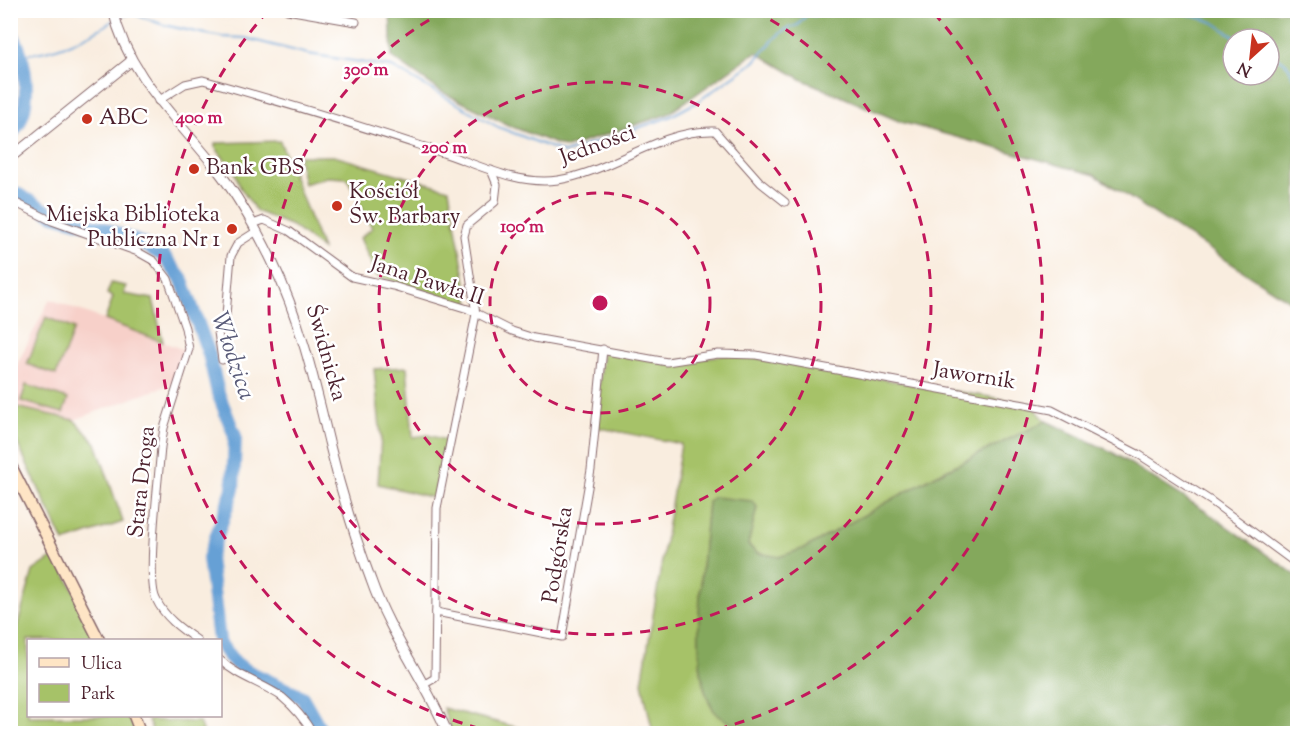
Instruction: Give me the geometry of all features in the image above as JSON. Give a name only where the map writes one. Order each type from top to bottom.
[{"type":"main road","points":[[10,464],[98,639]]},
{"type":"main road","points":[[134,717],[141,734]]},
{"type":"street","points":[[287,10],[356,22]]},
{"type":"street","name":"Świdnicka","points":[[115,16],[131,61],[158,101],[217,169],[255,228],[288,296],[304,340],[340,482],[371,580],[386,619],[448,734]]},
{"type":"street","points":[[10,158],[131,61]]},
{"type":"street","name":"Jedności","points":[[158,101],[184,84],[203,80],[440,152],[491,170],[537,181],[559,180],[680,136],[715,131],[761,183],[785,202]]},
{"type":"street","points":[[423,686],[435,678],[437,508],[476,314],[464,236],[467,225],[495,202],[497,185],[491,170]]},
{"type":"street","name":"Stara Droga","points":[[10,200],[52,220],[138,252],[154,261],[168,279],[185,328],[189,348],[164,428],[161,447],[152,584],[160,607],[177,627],[195,639]]},
{"type":"street","name":"Jana Pawła II","points":[[255,228],[264,220],[289,231],[352,277],[393,286],[476,314],[512,331],[534,338],[603,349]]},
{"type":"street","points":[[222,360],[218,332],[226,315],[231,256],[238,243],[255,228]]},
{"type":"street","name":"Jawornik","points":[[603,349],[668,362],[718,354],[756,356],[1052,410],[1138,454],[1211,501],[1298,566]]},
{"type":"street","name":"Podgórska","points":[[436,612],[562,637],[591,470],[603,349]]},
{"type":"street","points":[[222,662],[233,671],[281,697],[298,713],[313,734]]},
{"type":"shaded area","points":[[50,299],[184,350],[177,382],[74,420],[11,406],[10,378]]},
{"type":"green space","points":[[390,11],[1297,11],[1297,306],[1095,175],[901,122],[801,79],[756,52],[668,114],[566,148],[510,126],[442,92],[392,57]]},
{"type":"green space","points":[[280,141],[322,249],[292,226],[256,211],[240,187],[235,173],[215,147],[215,143]]},
{"type":"green space","points":[[298,156],[334,156],[449,189],[470,305],[377,276],[360,238],[372,228],[347,178],[327,177],[304,184]]},
{"type":"green space","points":[[111,283],[126,286],[124,294],[153,299],[163,342],[105,320],[113,297],[107,294]]},
{"type":"green space","points":[[46,317],[74,329],[56,375],[27,364]]},
{"type":"green space","points":[[603,349],[667,362],[733,354],[1031,404],[1046,421],[934,476],[805,549],[779,557],[757,553],[747,544],[757,508],[708,502],[699,614],[702,675],[708,699],[718,715],[755,734],[653,733],[642,683],[681,444],[595,427]]},
{"type":"green space","points":[[407,367],[413,437],[428,435],[446,440],[434,498],[378,484],[381,437],[374,369]]},
{"type":"green space","points":[[26,385],[68,399],[63,413],[21,401]]},
{"type":"green space","points":[[11,406],[74,420],[96,443],[123,522],[64,542],[11,430]]},
{"type":"green space","points":[[1046,421],[1112,452],[1204,510],[1297,576],[1297,733],[755,734],[718,715],[708,699],[702,675],[699,646],[701,581],[708,502],[714,497],[752,501],[757,507],[748,545],[757,553],[779,557],[805,548],[934,476]]},
{"type":"green space","points":[[56,555],[98,639],[27,639],[27,717],[132,717],[139,733],[11,734],[11,640],[15,634],[33,571]]},
{"type":"green space","points":[[443,708],[538,733],[452,733]]},
{"type":"green space","points":[[148,720],[199,722],[203,733],[153,733]]},
{"type":"waterway","points":[[118,17],[131,13],[164,25],[196,32],[222,37],[245,38],[308,54],[392,67],[498,127],[565,153],[669,117],[697,102],[754,62],[784,30],[798,25],[808,13],[814,16],[823,10]]},
{"type":"waterway","points":[[1174,10],[1213,22],[1221,27]]},
{"type":"waterway","points":[[21,55],[69,44],[114,20]]},
{"type":"waterway","name":"Włodzica","points":[[10,31],[21,56],[26,84],[23,112],[18,125],[10,135]]},
{"type":"waterway","points":[[1281,60],[1290,68],[1293,77],[1298,75]]},
{"type":"waterway","name":"Włodzica","points":[[10,190],[54,215],[102,228],[141,243],[163,255],[182,280],[209,354],[218,393],[235,436],[233,489],[209,558],[219,639]]},
{"type":"waterway","name":"Włodzica","points":[[222,647],[233,661],[245,670],[302,697],[323,734]]},
{"type":"place","name":"ABC","points":[[87,119]]},
{"type":"place","name":"Bank GBS","points":[[194,169]]},
{"type":"place","name":"Kościół Św. Barbary","points":[[337,206]]},
{"type":"place","name":"Miejska Biblioteka Publiczna Nr 1","points":[[232,229]]}]
